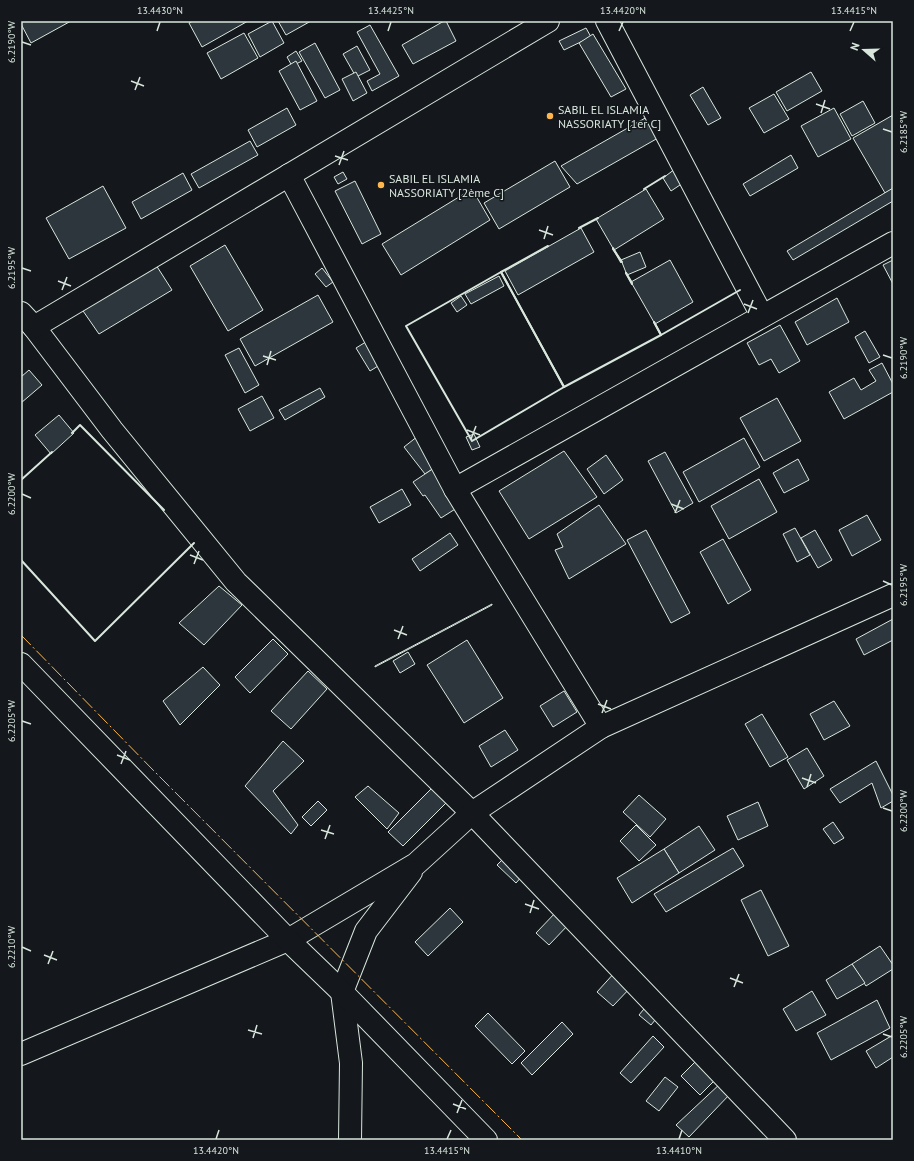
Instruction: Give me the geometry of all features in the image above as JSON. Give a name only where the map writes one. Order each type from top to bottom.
[{"type":"street","points":[[548,21],[289,175],[28,320],[112,430],[236,582],[472,813],[785,1140]]},
{"type":"street","points":[[607,21],[762,316]]},
{"type":"street","points":[[289,175],[455,489],[601,727]]},
{"type":"street","points":[[455,489],[893,243]]},
{"type":"street","points":[[350,1140],[351,1063],[342,992],[366,931],[416,864],[472,813],[601,727],[893,596]]},
{"type":"street","points":[[21,664],[288,940],[342,992],[486,1140]]},
{"type":"street","points":[[21,1054],[288,940],[416,864]]},
{"type":"building","points":[[21,21],[71,21],[31,43],[21,24]]},
{"type":"building","points":[[193,21],[248,21],[202,47],[189,23]]},
{"type":"building","points":[[272,21],[284,43],[260,57],[248,34]]},
{"type":"building","points":[[278,21],[311,21],[286,35]]},
{"type":"building","points":[[446,21],[456,41],[413,64],[402,45]]},
{"type":"building","points":[[370,25],[399,76],[372,91],[367,81],[380,74],[357,32]]},
{"type":"building","points":[[586,28],[591,37],[564,50],[559,41]]},
{"type":"building","points":[[244,33],[258,58],[221,79],[207,53]]},
{"type":"building","points":[[593,34],[626,89],[611,97],[579,43]]},
{"type":"building","points":[[315,43],[340,90],[325,98],[299,52]]},
{"type":"building","points":[[357,46],[370,70],[356,77],[343,54]]},
{"type":"building","points":[[296,51],[302,61],[292,66],[287,57]]},
{"type":"building","points":[[296,61],[317,101],[300,110],[279,71]]},
{"type":"building","points":[[356,72],[367,93],[353,101],[342,79]]},
{"type":"building","points":[[811,72],[822,91],[787,111],[776,92]]},
{"type":"building","points":[[703,87],[721,118],[708,125],[690,95]]},
{"type":"building","points":[[774,94],[789,119],[764,133],[749,108]]},
{"type":"building","points":[[863,101],[875,123],[852,136],[840,114]]},
{"type":"building","points":[[287,108],[296,125],[257,147],[248,130]]},
{"type":"building","points":[[834,108],[851,139],[818,157],[801,126]]},
{"type":"building","points":[[893,115],[893,189],[885,193],[853,138]]},
{"type":"building","points":[[647,117],[658,138],[577,184],[561,166]]},
{"type":"building","points":[[250,141],[258,155],[199,188],[191,174]]},
{"type":"building","points":[[791,155],[798,168],[750,196],[743,184]]},
{"type":"building","points":[[555,161],[570,187],[499,229],[484,203]]},
{"type":"building","points":[[675,169],[683,183],[671,191],[663,178]]},
{"type":"building","points":[[343,172],[347,179],[338,184],[334,177]]},
{"type":"building","points":[[183,173],[192,190],[141,219],[132,202]]},
{"type":"building","points":[[355,181],[381,234],[362,244],[335,191]]},
{"type":"building","points":[[103,186],[126,228],[69,259],[46,218]]},
{"type":"building","points":[[893,188],[893,201],[793,260],[787,251]]},
{"type":"building","points":[[472,189],[490,220],[401,275],[382,244]]},
{"type":"building","points":[[646,189],[664,219],[614,250],[596,219]]},
{"type":"building","points":[[581,228],[594,252],[518,295],[505,271]]},
{"type":"building","points":[[225,245],[263,310],[228,331],[190,266]]},
{"type":"building","points":[[640,252],[646,267],[627,275],[621,260]]},
{"type":"building","points":[[670,260],[693,302],[655,324],[631,282]]},
{"type":"building","points":[[893,260],[893,284],[883,265]]},
{"type":"building","points":[[156,265],[172,290],[99,334],[81,308]]},
{"type":"building","points":[[322,268],[333,282],[326,287],[315,274]]},
{"type":"building","points":[[499,276],[504,286],[471,304],[465,294]]},
{"type":"building","points":[[318,295],[333,322],[255,366],[240,339]]},
{"type":"building","points":[[461,296],[467,305],[457,312],[451,303]]},
{"type":"building","points":[[837,298],[849,322],[807,345],[795,322]]},
{"type":"building","points":[[780,325],[800,361],[779,373],[771,359],[759,365],[747,343]]},
{"type":"building","points":[[865,331],[880,357],[869,363],[855,337]]},
{"type":"building","points":[[369,340],[383,363],[370,371],[356,348]]},
{"type":"building","points":[[239,348],[259,385],[245,393],[225,355]]},
{"type":"building","points":[[882,363],[893,384],[893,392],[844,419],[829,392],[854,378],[861,390],[876,381],[869,370]]},
{"type":"building","points":[[29,370],[42,385],[21,403],[21,377]]},
{"type":"building","points":[[320,388],[325,397],[285,420],[279,410]]},
{"type":"building","points":[[262,396],[274,418],[250,431],[238,409]]},
{"type":"building","points":[[777,398],[801,441],[764,461],[740,418]]},
{"type":"building","points":[[59,415],[74,433],[51,454],[35,435]]},
{"type":"building","points":[[474,434],[480,447],[472,450],[466,437]]},
{"type":"building","points":[[418,436],[434,468],[425,474],[404,447]]},
{"type":"building","points":[[744,438],[760,467],[699,502],[683,472]]},
{"type":"building","points":[[564,451],[597,497],[529,539],[499,491]]},
{"type":"building","points":[[665,452],[693,503],[676,513],[648,461]]},
{"type":"building","points":[[606,455],[623,480],[604,494],[587,469]]},
{"type":"building","points":[[798,459],[809,480],[784,493],[773,473]]},
{"type":"building","points":[[434,468],[460,506],[441,518],[425,495],[423,496],[413,482]]},
{"type":"building","points":[[759,479],[777,512],[729,539],[711,506]]},
{"type":"building","points":[[402,489],[411,505],[379,523],[370,507]]},
{"type":"building","points":[[599,505],[626,544],[569,579],[555,550],[563,547],[557,534]]},
{"type":"building","points":[[867,515],[881,540],[852,556],[839,530]]},
{"type":"building","points":[[795,528],[810,555],[797,562],[783,534]]},
{"type":"building","points":[[646,530],[690,613],[671,623],[627,540]]},
{"type":"building","points":[[815,530],[832,560],[818,568],[801,538]]},
{"type":"building","points":[[450,533],[458,545],[420,571],[412,559]]},
{"type":"building","points":[[723,539],[751,590],[728,604],[700,552]]},
{"type":"building","points":[[219,586],[242,605],[204,645],[179,623]]},
{"type":"building","points":[[492,605],[375,667],[375,666]]},
{"type":"building","points":[[893,619],[893,640],[864,655],[856,639]]},
{"type":"building","points":[[273,639],[288,654],[250,693],[235,677]]},
{"type":"building","points":[[467,640],[503,698],[464,723],[427,665]]},
{"type":"building","points":[[408,652],[415,664],[400,673],[393,661]]},
{"type":"building","points":[[203,667],[220,685],[180,725],[163,701]]},
{"type":"building","points":[[308,671],[327,689],[291,729],[271,711]]},
{"type":"building","points":[[564,691],[577,712],[553,727],[540,706]]},
{"type":"building","points":[[834,701],[850,726],[824,740],[810,714]]},
{"type":"building","points":[[762,714],[788,757],[770,767],[745,724]]},
{"type":"building","points":[[505,730],[518,750],[491,767],[479,746]]},
{"type":"building","points":[[283,741],[304,761],[273,791],[298,825],[291,834],[245,786]]},
{"type":"building","points":[[807,748],[824,776],[804,789],[787,760]]},
{"type":"building","points":[[876,761],[893,795],[893,801],[881,808],[872,783],[840,803],[830,789]]},
{"type":"building","points":[[368,786],[399,813],[387,829],[355,797]]},
{"type":"building","points":[[432,788],[447,802],[403,846],[388,832]]},
{"type":"building","points":[[639,795],[666,819],[650,837],[623,812]]},
{"type":"building","points":[[318,801],[327,810],[311,826],[302,817]]},
{"type":"building","points":[[758,802],[768,826],[738,840],[727,816]]},
{"type":"building","points":[[833,822],[844,838],[834,844],[823,829]]},
{"type":"building","points":[[636,825],[656,845],[639,861],[620,841]]},
{"type":"building","points":[[699,826],[715,850],[679,873],[664,849]]},
{"type":"building","points":[[733,848],[744,866],[666,912],[654,894]]},
{"type":"building","points":[[664,849],[679,873],[632,903],[617,878]]},
{"type":"building","points":[[505,857],[523,875],[516,883],[497,865]]},
{"type":"building","points":[[761,890],[789,946],[768,956],[741,900]]},
{"type":"building","points":[[450,908],[463,922],[428,956],[415,942]]},
{"type":"building","points":[[557,911],[570,923],[549,945],[536,933]]},
{"type":"building","points":[[880,946],[893,965],[893,969],[866,986],[852,964]]},
{"type":"building","points":[[852,964],[865,983],[837,999],[826,980]]},
{"type":"building","points":[[616,971],[632,986],[613,1006],[597,992]]},
{"type":"building","points":[[812,991],[826,1015],[796,1031],[783,1009]]},
{"type":"building","points":[[877,1000],[890,1028],[831,1060],[817,1033]]},
{"type":"building","points":[[648,1004],[660,1014],[651,1025],[639,1015]]},
{"type":"building","points":[[488,1013],[525,1051],[512,1064],[475,1026]]},
{"type":"building","points":[[562,1022],[573,1034],[532,1075],[521,1063]]},
{"type":"building","points":[[893,1035],[893,1057],[876,1068],[866,1051]]},
{"type":"building","points":[[653,1036],[664,1047],[631,1083],[620,1073]]},
{"type":"building","points":[[698,1059],[717,1078],[700,1095],[681,1076]]},
{"type":"building","points":[[665,1077],[678,1087],[659,1111],[646,1101]]},
{"type":"building","points":[[722,1082],[731,1093],[689,1137],[676,1125]]},
{"type":"wall","points":[[644,189],[665,176]]},
{"type":"wall","points":[[579,228],[598,218]]},
{"type":"wall","points":[[548,246],[501,272],[564,387],[661,335],[654,322]]},
{"type":"wall","points":[[613,248],[621,262]]},
{"type":"wall","points":[[613,249],[622,262]]},
{"type":"wall","points":[[501,272],[564,387],[472,441],[406,326],[501,272]]},
{"type":"wall","points":[[626,273],[632,283]]},
{"type":"wall","points":[[626,273],[632,284]]},
{"type":"wall","points":[[654,322],[661,335],[740,290]]},
{"type":"wall","points":[[72,433],[80,425],[164,510]]},
{"type":"wall","points":[[21,480],[52,452]]},
{"type":"wall","points":[[21,560],[95,641],[194,543]]},
{"type":"power","points":[[21,635],[155,772],[522,1140]]},
{"type":"place","name":"SABIL EL ISLAMIA NASSORIATY [1er C]","points":[[550,116]]},
{"type":"place","name":"SABIL EL ISLAMIA NASSORIATY [2ème C]","points":[[381,185]]}]
